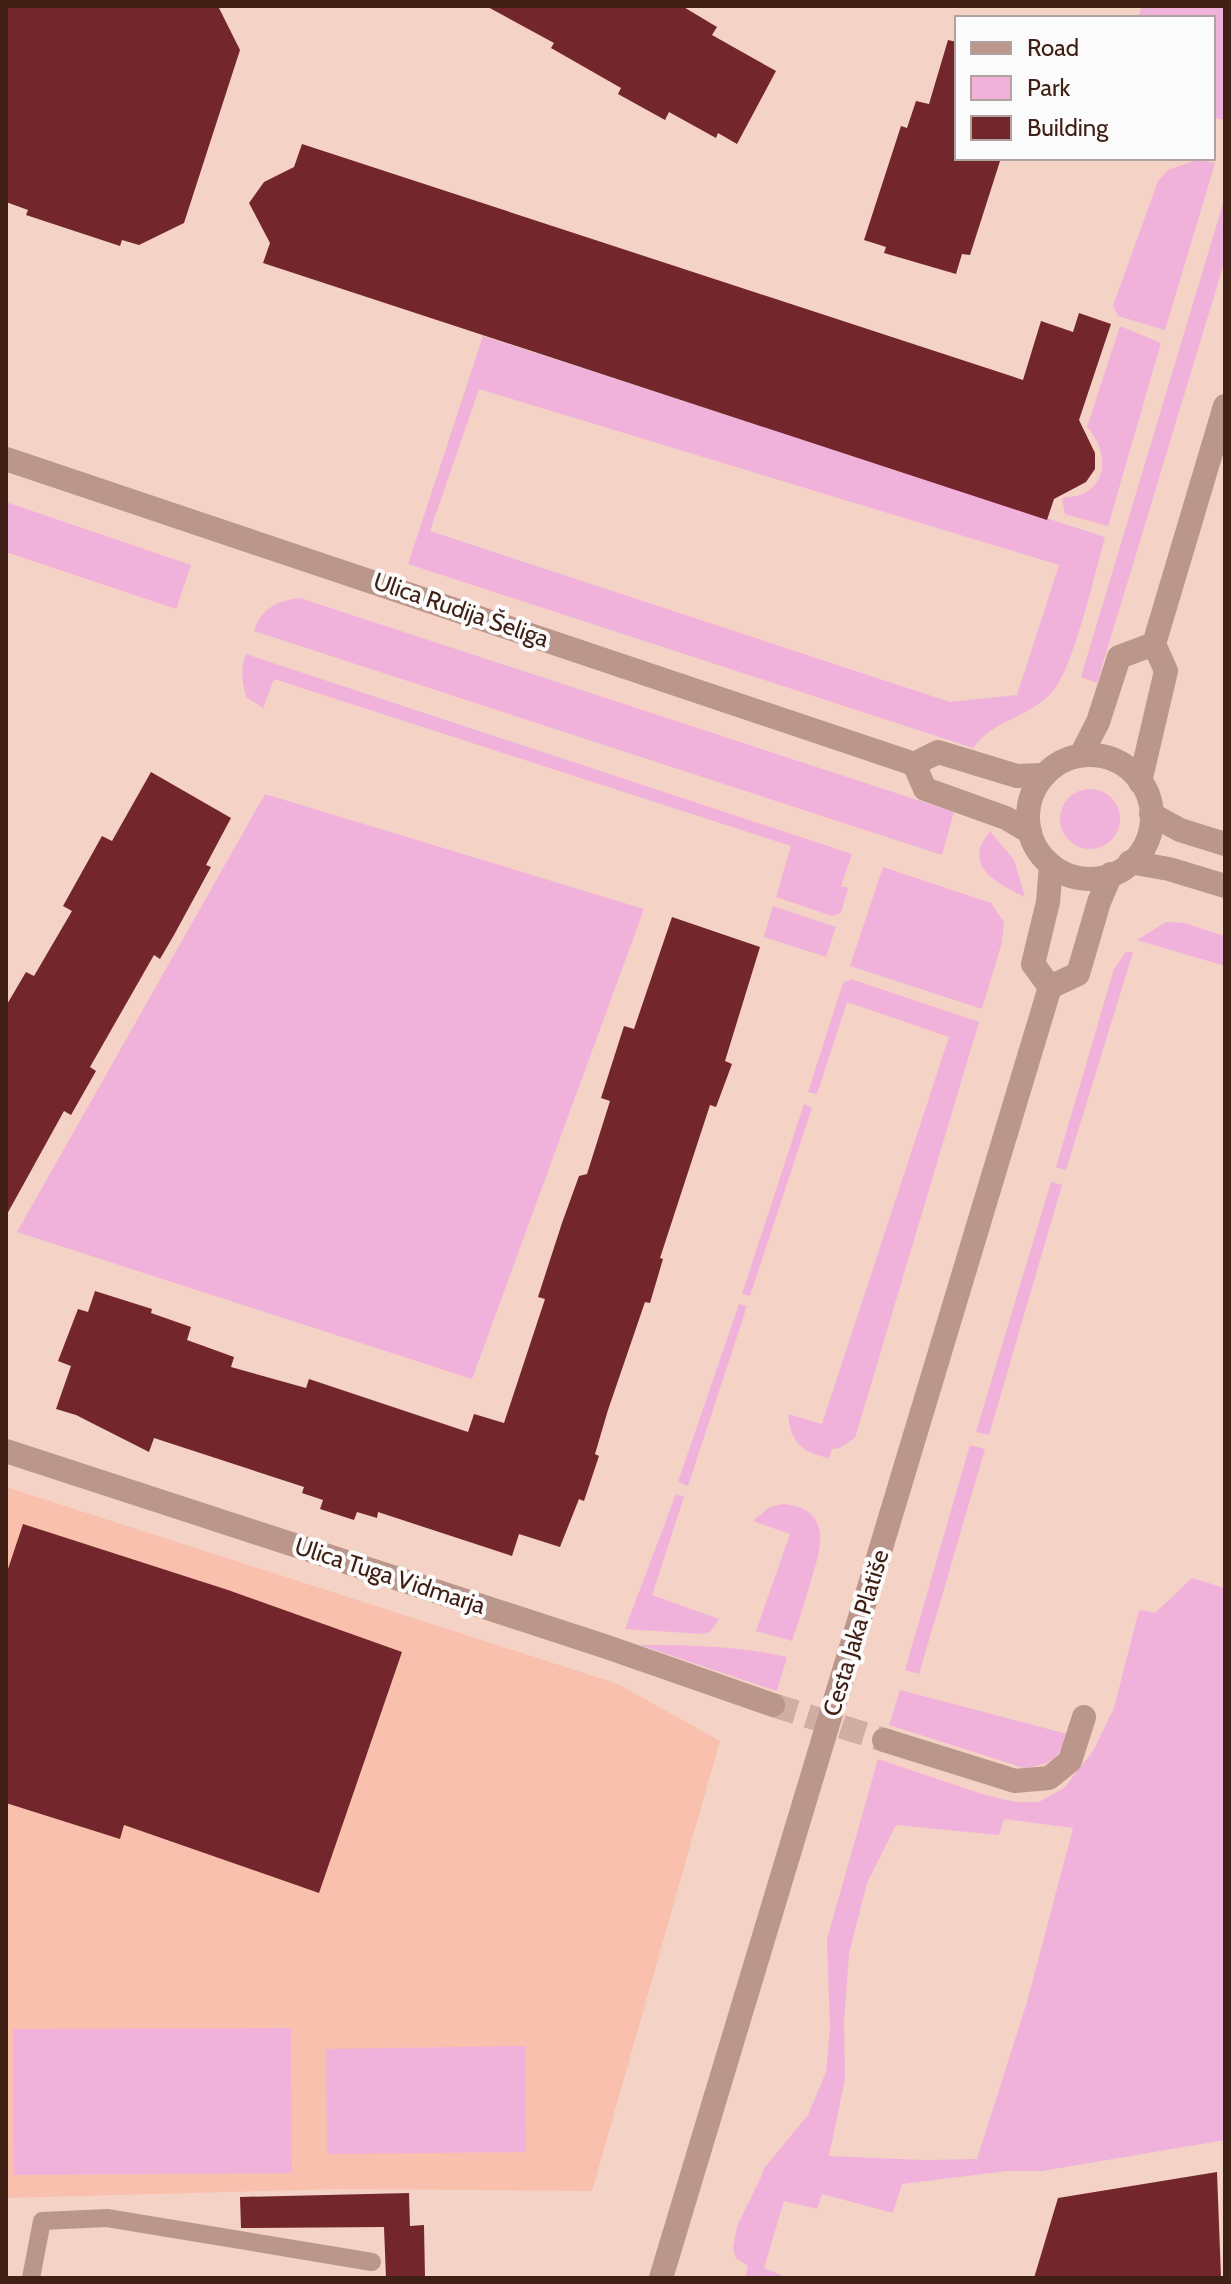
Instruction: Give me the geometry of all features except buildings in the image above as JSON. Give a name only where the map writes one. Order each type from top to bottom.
[{"type":"street","points":[[1140,782],[1166,671],[1154,644],[1225,406]]},
{"type":"street","name":"Ulica Rudija Šeliga","points":[[6,459],[914,764]]},
{"type":"street","points":[[1081,755],[1102,713],[1119,657],[1154,644]]},
{"type":"street","points":[[1030,832],[1006,818],[925,789],[914,764],[938,752],[1017,776],[1044,775]]},
{"type":"street","points":[[1051,865],[1048,902],[1033,964],[1050,987],[1078,974],[1099,902],[1121,868],[1147,841],[1151,814],[1140,782],[1132,771],[1116,761],[1099,755],[1081,755],[1064,761],[1044,775],[1030,801],[1030,832],[1051,865],[1061,872],[1081,878],[1101,878],[1121,868],[1169,869],[1225,886]]},
{"type":"street","points":[[1151,814],[1180,830],[1225,844]]},
{"type":"street","name":"Cesta Jaka Platiše","points":[[661,2278],[1050,987]]},
{"type":"street","name":"Ulica Tuga Vidmarja","points":[[6,1451],[607,1647],[773,1705]]},
{"type":"street","points":[[884,1740],[1015,1781],[1049,1778],[1070,1761],[1084,1717]]},
{"type":"lane","points":[[31,2278],[42,2221],[107,2218],[372,2262]]},
{"type":"shaded area","points":[[6,1487],[618,1684],[720,1741],[592,2191],[340,2189],[6,2198]]},
{"type":"green space","points":[[1142,6],[1225,6],[1225,120],[1215,118],[1215,16],[1139,16]]},
{"type":"green space","points":[[1197,160],[1215,163],[1165,330],[1118,316],[1113,306],[1158,181],[1168,170]]},
{"type":"green space","points":[[1225,197],[1225,260],[1097,683],[1081,677]]},
{"type":"green space","points":[[1120,326],[1161,343],[1108,526],[1065,514],[1062,498],[1085,493],[1100,477],[1100,451],[1087,427]]},
{"type":"green space","points":[[483,336],[1105,537],[1076,641],[1061,679],[1044,700],[990,731],[973,748],[408,564]],"holes":[[[479,389],[1059,565],[1017,695],[950,702],[430,531]]]},
{"type":"green space","points":[[6,502],[191,565],[176,609],[6,552]]},
{"type":"green space","points":[[300,598],[954,812],[942,855],[254,631],[271,607]]},
{"type":"green space","points":[[246,654],[852,854],[841,886],[848,888],[841,913],[832,916],[776,897],[791,846],[274,679],[263,708],[246,697],[242,675]]},
{"type":"green space","points":[[1090,789],[1101,791],[1111,798],[1118,808],[1118,830],[1111,840],[1101,847],[1090,849],[1079,847],[1069,840],[1062,830],[1060,819],[1062,808],[1069,798],[1079,791]]},
{"type":"green space","points":[[265,794],[644,909],[472,1379],[17,1232]]},
{"type":"green space","points":[[990,831],[1014,860],[1025,897],[994,879],[982,865],[980,848]]},
{"type":"green space","points":[[883,867],[991,903],[1004,922],[1002,942],[982,1009],[850,966]]},
{"type":"green space","points":[[773,906],[836,927],[826,957],[764,937]]},
{"type":"green space","points":[[1166,922],[1184,923],[1225,936],[1225,966],[1137,940]]},
{"type":"green space","points":[[1126,952],[1133,952],[1066,1170],[1056,1167],[1114,969]]},
{"type":"green space","points":[[851,979],[979,1022],[855,1438],[840,1448],[832,1449],[829,1458],[800,1445],[792,1432],[788,1414],[822,1424],[949,1037],[847,1002],[817,1094],[808,1092],[843,983]]},
{"type":"green space","points":[[804,1104],[812,1108],[750,1296],[742,1294]]},
{"type":"green space","points":[[1051,1182],[1062,1185],[989,1435],[976,1432]]},
{"type":"green space","points":[[739,1304],[747,1306],[688,1486],[678,1482]]},
{"type":"green space","points":[[970,1445],[985,1449],[919,1674],[905,1670]]},
{"type":"green space","points":[[676,1494],[684,1497],[652,1595],[719,1619],[710,1632],[703,1634],[625,1629]]},
{"type":"green space","points":[[783,1504],[811,1514],[820,1534],[817,1560],[792,1641],[756,1631],[790,1534],[753,1521],[770,1507]]},
{"type":"green space","points":[[1192,1578],[1225,1588],[1225,2140],[1042,2171],[1007,2171],[902,2184],[893,2213],[822,2194],[817,2209],[784,2201],[764,2268],[788,2278],[745,2278],[748,2266],[736,2258],[733,2248],[737,2226],[765,2167],[808,2115],[826,2072],[830,2029],[827,1939],[878,1759],[982,1794],[1015,1802],[1039,1802],[1064,1788],[1093,1751],[1114,1708],[1139,1610],[1155,1613]],"holes":[[[1004,1819],[1073,1828],[1027,2002],[977,2159],[829,2156],[845,2079],[844,2022],[849,1954],[867,1883],[896,1825],[999,1835]]]},
{"type":"green space","points":[[640,1645],[733,1648],[787,1657],[777,1691]]},
{"type":"green space","points":[[900,1690],[1071,1735],[1053,1759],[1024,1768],[889,1725]]},
{"type":"green space","points":[[291,2028],[292,2173],[14,2175],[13,2029]]},
{"type":"green space","points":[[525,2046],[526,2152],[327,2154],[326,2049]]},
{"type":"tunnel","points":[[773,1705],[884,1740]]}]
